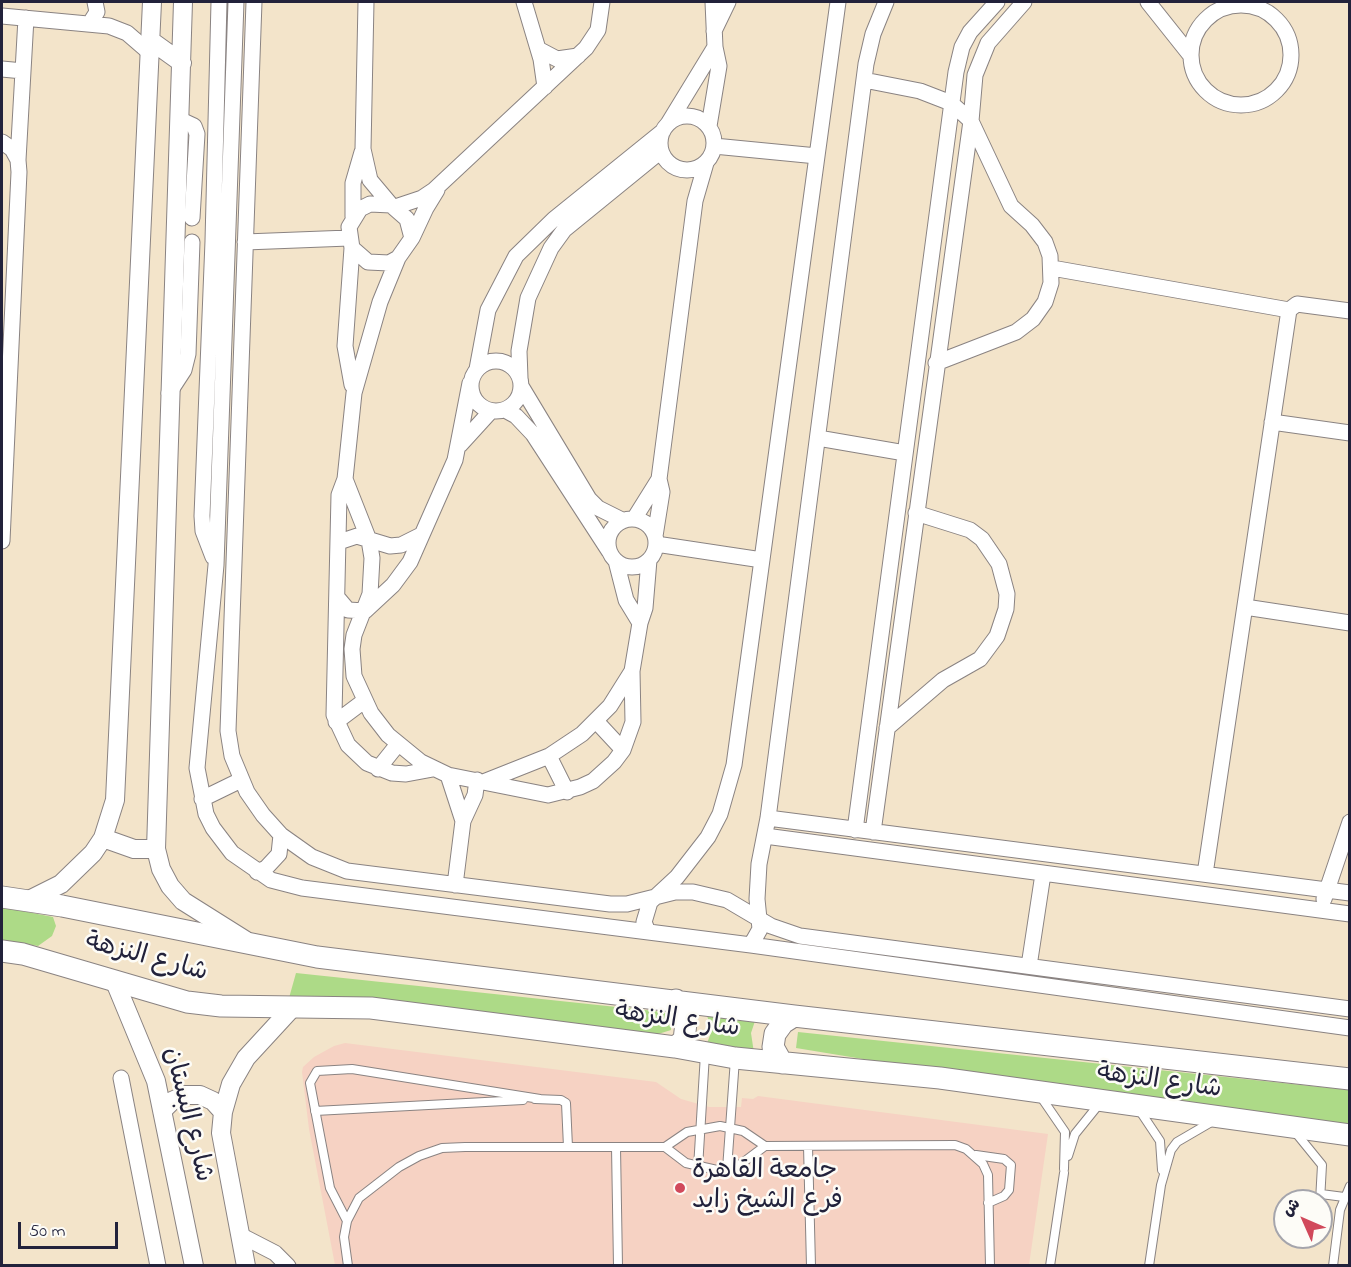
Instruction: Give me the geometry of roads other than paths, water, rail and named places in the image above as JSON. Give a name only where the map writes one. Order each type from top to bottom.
[{"type":"main road","name":"شارع النزهة","points":[[2,897],[62,906],[317,957],[794,1016],[1350,1079]]},
{"type":"main road","name":"شارع النزهة","points":[[2,951],[23,954],[187,1002],[221,1006],[371,1008],[675,1047],[735,1058],[940,1078],[1217,1119],[1350,1135]]},
{"type":"main road","points":[[675,1047],[684,1040],[686,1023],[676,1000]]},
{"type":"main road","points":[[782,1063],[772,1047],[775,1034],[783,1023],[794,1016]]},
{"type":"street","points":[[90,23],[97,12],[95,2]]},
{"type":"street","points":[[27,901],[61,884],[77,871],[103,838],[117,783],[152,2]]},
{"type":"street","points":[[183,2],[181,120],[184,242],[169,393],[156,849],[161,868],[170,886],[183,901],[254,946]]},
{"type":"street","points":[[216,566],[203,531],[202,516],[213,242],[219,2]]},
{"type":"street","points":[[236,2],[216,566],[197,768],[202,799],[210,821],[221,842],[238,859],[271,880],[302,888],[751,945],[1350,1028]]},
{"type":"street","points":[[254,2],[228,731],[232,756],[241,780],[263,815],[281,835],[312,857],[347,871],[610,904],[643,901],[658,895],[684,892],[710,894],[743,907],[785,932],[800,936],[1350,1009]]},
{"type":"street","points":[[366,2],[363,149],[370,180],[407,219],[412,238]]},
{"type":"street","points":[[524,2],[538,49],[545,87]]},
{"type":"street","points":[[353,217],[370,204],[393,206],[422,198],[445,181],[578,56],[598,30],[602,2]]},
{"type":"street","points":[[345,479],[369,540],[372,576],[352,649],[354,676],[364,701],[379,725],[398,744],[433,769],[448,775],[548,795],[567,792],[593,781],[605,772],[623,750],[633,722],[632,670],[640,623],[645,608],[649,560],[656,540],[662,492],[659,479],[695,201],[706,163],[714,146],[709,126],[719,66],[715,47],[713,2]]},
{"type":"street","points":[[714,31],[728,2]]},
{"type":"street","points":[[648,932],[645,911],[683,871],[708,837],[729,790],[838,2]]},
{"type":"street","points":[[751,945],[760,929],[757,882],[768,819],[864,80],[873,34],[886,2]]},
{"type":"street","points":[[855,830],[951,103],[962,47],[970,32],[997,2]]},
{"type":"street","points":[[873,832],[971,121],[975,75],[980,58],[998,28],[1024,2]]},
{"type":"street","points":[[1148,2],[1191,56],[1197,78],[1203,88],[1222,101],[1245,105],[1267,98],[1283,82],[1288,71],[1290,48],[1282,27],[1275,18],[1254,7],[1243,5],[1221,9],[1210,15],[1196,33],[1191,56]]},
{"type":"street","points":[[2,16],[109,26],[127,33],[182,63]]},
{"type":"street","points":[[2,541],[8,262],[18,160],[26,18]]},
{"type":"street","points":[[695,201],[678,169],[664,159],[661,151],[665,128],[715,47]]},
{"type":"street","points":[[538,49],[557,59],[578,56]]},
{"type":"street","points":[[2,69],[23,71]]},
{"type":"street","points":[[864,80],[920,91],[951,103],[971,121],[1011,206],[1032,225],[1045,242],[1053,268],[1045,302],[1032,319],[1016,332],[936,363]]},
{"type":"street","points":[[460,445],[498,411],[517,400],[521,382],[520,342],[528,298],[559,225],[680,117],[696,117],[709,126]]},
{"type":"street","points":[[2,142],[12,149],[18,160]]},
{"type":"street","points":[[714,146],[817,156]]},
{"type":"street","points":[[354,393],[345,346],[353,183],[363,149]]},
{"type":"street","points":[[337,597],[348,610],[364,611],[403,574],[445,486],[460,445],[483,329],[496,291],[516,256],[661,151]]},
{"type":"street","points":[[678,169],[696,169],[706,163]]},
{"type":"street","points":[[433,769],[405,774],[378,769],[352,750],[336,723],[339,495],[345,479],[354,393],[372,325],[398,258],[412,238],[426,208],[445,181]]},
{"type":"street","points":[[184,218],[213,218]]},
{"type":"street","points":[[184,242],[213,242]]},
{"type":"street","points":[[245,242],[350,243],[368,262],[389,263],[398,258]]},
{"type":"street","points":[[1053,268],[1289,310]]},
{"type":"street","points":[[1204,874],[1289,310],[1297,304],[1350,311]]},
{"type":"street","points":[[640,623],[626,600],[612,556],[569,479],[516,371],[504,362],[489,362],[474,376],[470,391],[477,404],[516,416],[569,479],[598,508],[648,524],[656,540]]},
{"type":"street","points":[[1272,422],[1350,433]]},
{"type":"street","points":[[818,438],[905,453]]},
{"type":"street","points":[[612,556],[610,533],[628,519],[659,479]]},
{"type":"street","points":[[887,728],[943,680],[980,659],[997,636],[1006,609],[1006,586],[999,564],[982,539],[970,530],[916,513]]},
{"type":"street","points":[[339,542],[357,536],[379,544],[401,545],[421,535]]},
{"type":"street","points":[[656,540],[762,560]]},
{"type":"street","points":[[612,556],[632,567],[649,560]]},
{"type":"street","points":[[1245,607],[1350,623]]},
{"type":"street","points":[[455,885],[463,821],[481,780],[549,756],[596,721],[610,706],[632,670]]},
{"type":"street","points":[[336,723],[364,701]]},
{"type":"street","points":[[596,721],[623,750]]},
{"type":"street","points":[[378,769],[398,744]]},
{"type":"street","points":[[549,756],[567,792]]},
{"type":"street","points":[[448,775],[463,821]]},
{"type":"street","points":[[202,799],[241,780]]},
{"type":"street","points":[[765,836],[1347,914],[1350,893],[768,819]]},
{"type":"street","points":[[1320,910],[1350,822]]},
{"type":"street","points":[[257,872],[266,868],[279,854],[281,835]]},
{"type":"street","points":[[103,838],[134,849],[156,849]]},
{"type":"street","points":[[1029,966],[1042,874]]},
{"type":"street","name":"شارع البستان","points":[[115,982],[146,1051],[162,1111],[194,1266]]},
{"type":"street","name":"شارع البستان","points":[[246,1266],[221,1133],[223,1112],[231,1084],[246,1058],[294,1007]]},
{"type":"street","points":[[121,1078],[158,1266]]},
{"type":"street","points":[[162,1111],[172,1101],[185,1095],[200,1095],[213,1101],[223,1112]]},
{"type":"street","points":[[240,1235],[275,1253],[288,1266]]},
{"type":"lane","points":[[698,1168],[705,1053]]},
{"type":"lane","points":[[727,1169],[735,1058]]},
{"type":"lane","points":[[347,1221],[330,1188],[310,1083],[311,1076],[317,1071],[336,1068],[540,1099]]},
{"type":"lane","points":[[1038,1093],[1065,1132],[1064,1169],[1072,1138],[1101,1102]]},
{"type":"lane","points":[[315,1111],[540,1099],[561,1100],[566,1103],[568,1147]]},
{"type":"lane","points":[[1138,1107],[1160,1141],[1162,1178]]},
{"type":"lane","points":[[1149,1266],[1162,1178],[1173,1146],[1217,1119]]},
{"type":"lane","points":[[348,1266],[344,1237],[347,1221],[359,1198],[399,1167],[442,1148],[665,1147],[681,1135],[700,1127],[730,1127],[743,1131],[765,1146],[955,1146],[976,1155],[1004,1159],[1011,1165],[1007,1193],[988,1203]]},
{"type":"lane","points":[[1294,1129],[1322,1165],[1321,1189]]},
{"type":"lane","points":[[665,1147],[680,1160],[698,1168],[727,1169],[741,1164],[765,1146]]},
{"type":"lane","points":[[808,1146],[811,1266]]},
{"type":"lane","points":[[616,1147],[618,1266]]},
{"type":"lane","points":[[976,1155],[988,1175],[990,1266]]},
{"type":"lane","points":[[1050,1266],[1064,1173]]},
{"type":"lane","points":[[1333,1266],[1344,1197],[1350,1186]]},
{"type":"lane","points":[[1333,1197],[1344,1197]]},
{"type":"place","name":"جامعة القاهرة فرع الشيخ زايد","points":[[680,1188]]}]
